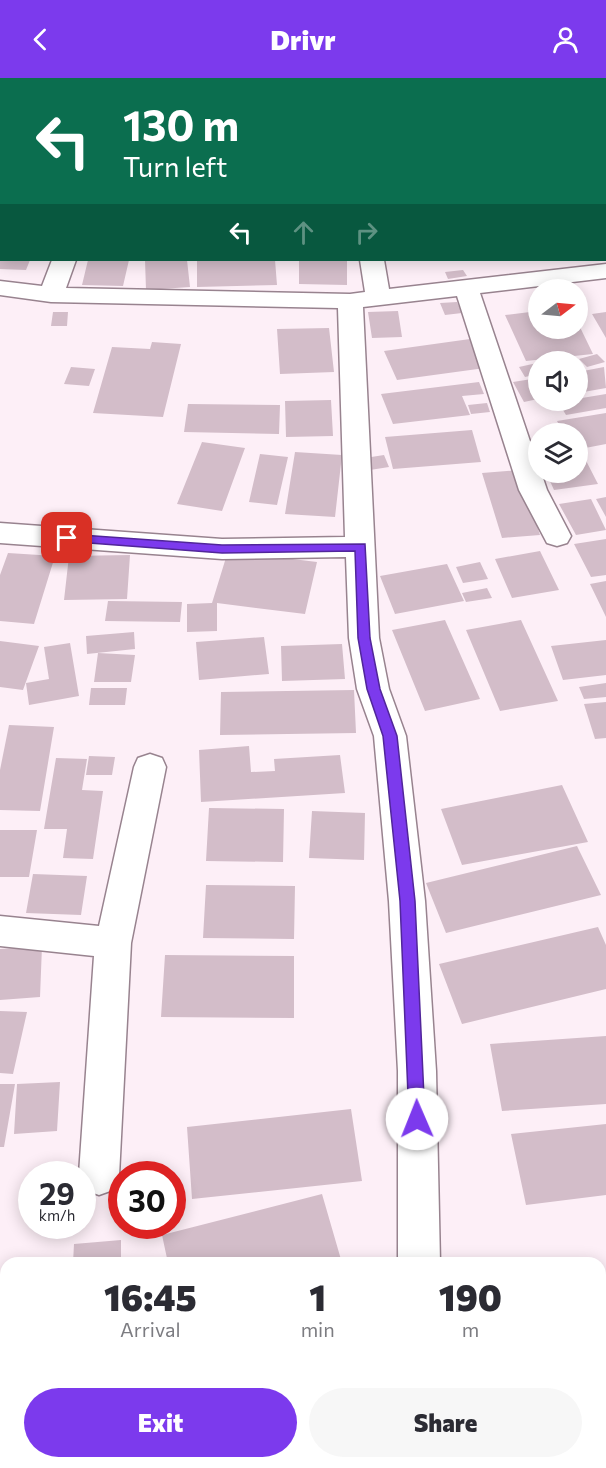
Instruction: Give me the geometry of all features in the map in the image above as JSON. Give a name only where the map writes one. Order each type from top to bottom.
[{"type":"street","points":[[51,295],[64,261]]},
{"type":"street","points":[[372,261],[364,299],[361,546],[364,638],[374,689],[390,736],[407,901],[417,1071],[419,1257]]},
{"type":"street","points":[[0,288],[51,295],[364,299],[606,271]]},
{"type":"street","points":[[466,287],[533,490],[557,536]]},
{"type":"street","points":[[0,533],[222,549],[361,546]]},
{"type":"street","points":[[99,1176],[113,943],[150,767]]},
{"type":"street","points":[[0,931],[113,943]]},
{"type":"building","points":[[0,261],[30,261],[26,270],[0,269]]},
{"type":"building","points":[[88,261],[129,261],[123,286],[82,285]]},
{"type":"building","points":[[145,261],[187,261],[190,287],[146,290]]},
{"type":"building","points":[[197,261],[275,261],[277,285],[197,287]]},
{"type":"building","points":[[299,261],[347,261],[347,285],[299,284]]},
{"type":"building","points":[[463,270],[467,276],[448,279],[445,272]]},
{"type":"building","points":[[457,302],[462,313],[445,315],[440,303]]},
{"type":"building","points":[[398,311],[402,337],[372,338],[368,312]]},
{"type":"building","points":[[53,312],[68,312],[67,326],[51,326]]},
{"type":"building","points":[[528,312],[528,339],[586,339],[593,354],[588,355],[588,351],[528,351],[528,361],[526,361],[505,315]]},
{"type":"building","points":[[606,312],[606,338],[592,314]]},
{"type":"building","points":[[329,328],[334,372],[280,374],[277,329]]},
{"type":"building","points":[[470,339],[485,368],[397,380],[384,351]]},
{"type":"building","points":[[152,342],[181,344],[163,417],[93,413],[112,347],[150,349]]},
{"type":"building","points":[[597,354],[605,362],[588,367],[588,356]]},
{"type":"building","points":[[528,365],[528,376],[525,377],[519,367]]},
{"type":"building","points":[[71,367],[95,369],[89,386],[64,384]]},
{"type":"building","points":[[604,367],[606,388],[588,391],[588,370]]},
{"type":"building","points":[[528,380],[528,401],[524,402],[513,382]]},
{"type":"building","points":[[479,382],[484,394],[462,396],[470,415],[393,424],[381,394]]},
{"type":"building","points":[[606,394],[606,408],[566,415],[564,411],[588,411],[588,397]]},
{"type":"building","points":[[331,400],[333,436],[286,437],[285,401]]},
{"type":"building","points":[[487,403],[490,412],[471,414],[468,405]]},
{"type":"building","points":[[188,404],[280,405],[279,434],[184,432]]},
{"type":"building","points":[[606,413],[606,444],[588,447],[588,423],[558,423],[557,421]]},
{"type":"building","points":[[472,430],[481,462],[393,469],[385,437]]},
{"type":"building","points":[[202,442],[245,448],[222,511],[177,504]]},
{"type":"building","points":[[295,452],[342,455],[335,517],[285,514]]},
{"type":"building","points":[[260,454],[288,457],[277,505],[249,502]]},
{"type":"building","points":[[384,455],[389,467],[370,470],[365,458]]},
{"type":"building","points":[[588,465],[598,484],[554,490],[551,483],[588,483]]},
{"type":"building","points":[[519,470],[540,535],[502,538],[482,473]]},
{"type":"building","points":[[606,497],[606,517],[596,499]]},
{"type":"building","points":[[591,499],[606,530],[576,535],[559,504]]},
{"type":"building","points":[[606,539],[606,575],[591,577],[574,544]]},
{"type":"building","points":[[228,551],[317,562],[305,614],[217,603],[217,631],[187,632],[187,604],[212,603]]},
{"type":"building","points":[[540,551],[559,590],[512,598],[495,559]]},
{"type":"building","points":[[8,553],[55,556],[34,624],[0,621],[0,575]]},
{"type":"building","points":[[130,555],[127,599],[64,600],[69,556]]},
{"type":"building","points":[[480,562],[488,579],[463,583],[456,567]]},
{"type":"building","points":[[447,564],[464,601],[395,614],[380,576]]},
{"type":"building","points":[[606,581],[606,617],[590,584]]},
{"type":"building","points":[[487,588],[492,598],[466,602],[462,593]]},
{"type":"building","points":[[108,601],[182,602],[180,622],[105,621]]},
{"type":"building","points":[[445,620],[480,699],[425,711],[392,630]]},
{"type":"building","points":[[521,620],[558,701],[500,711],[466,630]]},
{"type":"building","points":[[134,632],[135,649],[87,654],[86,636]]},
{"type":"building","points":[[264,637],[269,674],[199,680],[196,642]]},
{"type":"building","points":[[606,640],[606,675],[563,680],[551,646]]},
{"type":"building","points":[[0,641],[39,646],[23,690],[0,687]]},
{"type":"building","points":[[70,643],[79,696],[29,705],[26,683],[49,679],[44,647]]},
{"type":"building","points":[[342,644],[345,679],[282,681],[281,646]]},
{"type":"building","points":[[98,653],[135,655],[131,682],[94,682]]},
{"type":"building","points":[[606,683],[606,697],[584,699],[579,687]]},
{"type":"building","points":[[91,688],[127,688],[125,705],[89,705]]},
{"type":"building","points":[[354,690],[356,733],[220,735],[221,692]]},
{"type":"building","points":[[606,702],[606,738],[595,739],[584,704]]},
{"type":"building","points":[[9,725],[54,727],[40,811],[0,810],[0,770]]},
{"type":"building","points":[[249,746],[251,772],[275,771],[274,759],[340,755],[345,793],[201,802],[199,750]]},
{"type":"building","points":[[89,756],[115,757],[112,775],[86,775]]},
{"type":"building","points":[[56,758],[87,759],[82,790],[103,791],[93,859],[63,858],[67,829],[44,829]]},
{"type":"building","points":[[562,785],[588,842],[462,865],[441,809]]},
{"type":"building","points":[[209,808],[284,809],[283,862],[206,861]]},
{"type":"building","points":[[312,811],[365,813],[364,860],[309,858]]},
{"type":"building","points":[[0,830],[37,830],[29,877],[0,877]]},
{"type":"building","points":[[577,846],[601,895],[446,933],[426,883]]},
{"type":"building","points":[[33,874],[87,876],[81,915],[26,913]]},
{"type":"building","points":[[206,885],[295,886],[294,939],[203,938]]},
{"type":"building","points":[[598,927],[606,945],[606,989],[462,1024],[439,964]]},
{"type":"building","points":[[42,946],[40,997],[0,1000],[0,949]]},
{"type":"building","points":[[165,955],[294,956],[294,1018],[161,1017]]},
{"type":"building","points":[[0,1011],[27,1012],[13,1074],[0,1073]]},
{"type":"building","points":[[606,1036],[606,1104],[502,1111],[490,1044]]},
{"type":"building","points":[[60,1082],[57,1131],[14,1134],[17,1084]]},
{"type":"building","points":[[0,1084],[15,1084],[4,1147],[0,1147]]},
{"type":"building","points":[[351,1109],[362,1181],[192,1199],[187,1127]]},
{"type":"building","points":[[606,1124],[606,1195],[526,1205],[511,1134]]},
{"type":"building","points":[[322,1194],[340,1257],[167,1257],[163,1239],[186,1239],[186,1229]]},
{"type":"building","points":[[121,1240],[121,1257],[73,1257],[74,1244]]},
{"type":"route","points":[[67,538],[222,549],[361,546],[364,638],[374,689],[390,736],[407,901],[417,1071],[417,1119]]}]
